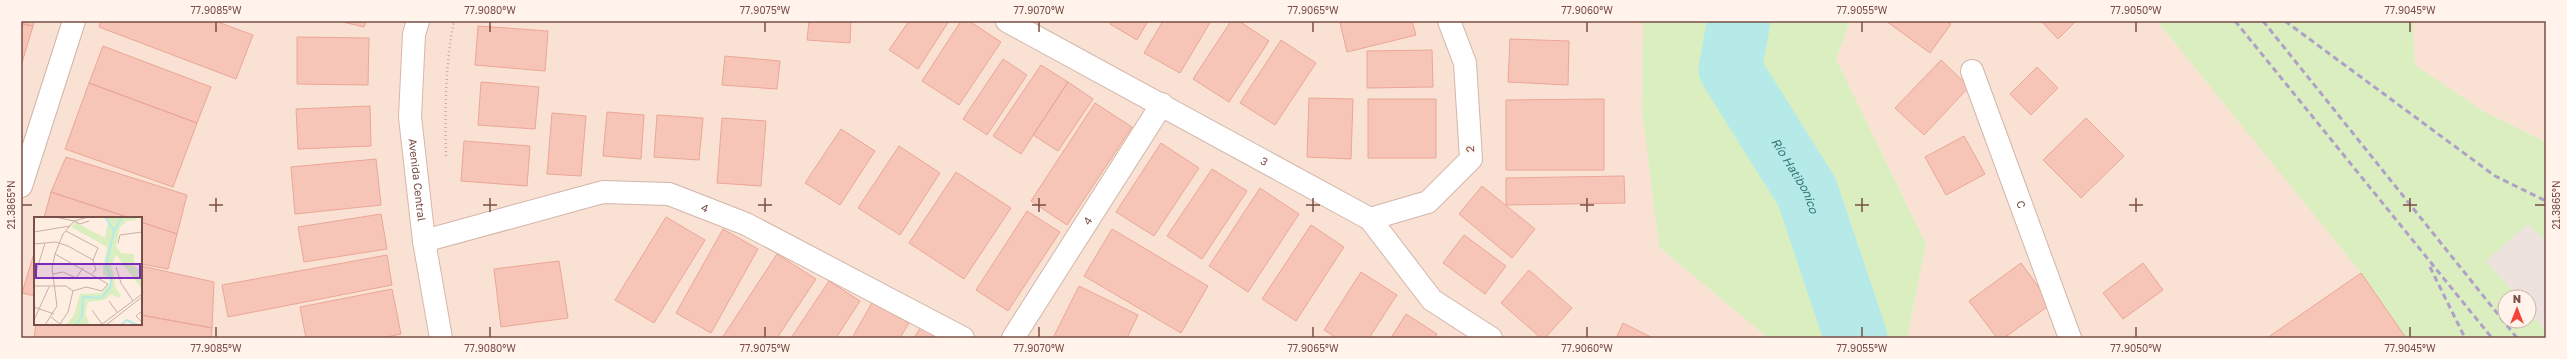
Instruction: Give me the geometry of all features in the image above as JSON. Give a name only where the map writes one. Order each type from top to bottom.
[{"type":"street","points":[[21,186],[74,21]]},
{"type":"street","name":"Avenida Central","points":[[418,21],[414,34],[410,117],[424,241],[441,338]]},
{"type":"street","name":"3","points":[[1007,21],[1162,104],[1370,219],[1432,300],[1491,338]]},
{"type":"street","name":"2","points":[[1370,219],[1428,202],[1471,159],[1465,63],[1449,21]]},
{"type":"street","name":"C","points":[[1972,71],[2070,338]]},
{"type":"street","name":"4","points":[[1013,338],[1162,104]]},
{"type":"street","name":"4","points":[[424,241],[603,192],[669,194],[746,224],[963,338]]},
{"type":"path","points":[[447,160],[445,113],[447,61],[454,21]]},
{"type":"shaded area","points":[[21,21],[1643,21],[1642,111],[1659,247],[1768,338],[21,338]]},
{"type":"shaded area","points":[[1850,21],[2157,21],[2361,273],[2267,338],[1907,338],[1926,244],[1836,59]]},
{"type":"shaded area","points":[[2413,21],[2546,21],[2546,142],[2483,111],[2415,65]]},
{"type":"shaded area","points":[[2528,224],[2546,241],[2546,332],[2537,321],[2537,289],[2511,289],[2485,261]]},
{"type":"green space","points":[[1643,21],[1850,21],[1836,59],[1926,244],[1907,338],[1768,338],[1659,247],[1642,111]]},
{"type":"green space","points":[[2157,21],[2413,21],[2415,65],[2483,111],[2546,142],[2546,241],[2528,224],[2486,261],[2511,289],[2497,289],[2497,329],[2537,329],[2537,321],[2546,332],[2546,338],[2406,338],[2361,273]]},
{"type":"building","points":[[21,21],[34,21],[33,26],[21,23]]},
{"type":"building","points":[[101,21],[215,21],[253,35],[236,79],[99,27]]},
{"type":"building","points":[[339,21],[366,21],[364,27]]},
{"type":"building","points":[[809,21],[851,21],[850,43],[807,40]]},
{"type":"building","points":[[909,21],[949,21],[918,69],[889,50]]},
{"type":"building","points":[[961,21],[969,21],[1001,42],[959,105],[922,81]]},
{"type":"building","points":[[1111,21],[1148,21],[1137,40],[1110,24]]},
{"type":"building","points":[[1163,21],[1211,21],[1180,73],[1144,53]]},
{"type":"building","points":[[1231,21],[1239,21],[1269,41],[1229,102],[1193,79]]},
{"type":"building","points":[[1349,21],[1412,21],[1416,35],[1347,52],[1340,23]]},
{"type":"building","points":[[1886,21],[1946,21],[1951,24],[1930,53]]},
{"type":"building","points":[[2041,21],[2076,21],[2058,39]]},
{"type":"building","points":[[21,24],[33,26],[21,66]]},
{"type":"building","points":[[478,26],[548,31],[545,71],[475,65]]},
{"type":"building","points":[[297,37],[369,38],[368,85],[297,84]]},
{"type":"building","points":[[1510,39],[1569,41],[1568,85],[1508,82]]},
{"type":"building","points":[[1281,40],[1316,63],[1275,125],[1240,103]]},
{"type":"building","points":[[103,46],[211,87],[197,123],[89,83]]},
{"type":"building","points":[[1432,50],[1433,87],[1367,88],[1367,51]]},
{"type":"building","points":[[725,56],[780,61],[777,89],[722,85]]},
{"type":"building","points":[[1003,59],[1027,75],[987,135],[963,119]]},
{"type":"building","points":[[1941,60],[1969,87],[1924,135],[1895,108]]},
{"type":"building","points":[[1041,65],[1068,82],[1021,154],[993,136]]},
{"type":"building","points":[[2037,67],[2058,88],[2031,115],[2010,94]]},
{"type":"building","points":[[481,82],[539,87],[535,129],[478,125]]},
{"type":"building","points":[[1068,82],[1093,99],[1058,151],[1033,135]]},
{"type":"building","points":[[89,83],[197,123],[173,187],[65,149]]},
{"type":"building","points":[[1309,98],[1353,99],[1351,159],[1307,157]]},
{"type":"building","points":[[1368,99],[1436,99],[1436,158],[1368,158]]},
{"type":"building","points":[[1604,99],[1604,170],[1506,170],[1506,100]]},
{"type":"building","points":[[1095,103],[1132,127],[1067,225],[1031,201]]},
{"type":"building","points":[[370,106],[371,146],[298,149],[296,109]]},
{"type":"building","points":[[607,112],[644,115],[641,159],[603,156]]},
{"type":"building","points":[[552,113],[586,116],[581,176],[547,174]]},
{"type":"building","points":[[657,115],[703,118],[699,160],[654,157]]},
{"type":"building","points":[[722,118],[766,121],[761,186],[717,183]]},
{"type":"building","points":[[2086,118],[2124,156],[2081,198],[2043,160]]},
{"type":"building","points":[[841,129],[875,151],[840,205],[805,183]]},
{"type":"building","points":[[1964,136],[1985,174],[1946,195],[1925,157]]},
{"type":"building","points":[[464,141],[530,146],[527,186],[461,181]]},
{"type":"building","points":[[1161,143],[1199,168],[1154,236],[1116,212]]},
{"type":"building","points":[[899,146],[940,173],[900,235],[858,208]]},
{"type":"building","points":[[66,157],[187,195],[177,234],[142,222],[142,217],[127,217],[51,192]]},
{"type":"building","points":[[376,159],[381,205],[295,214],[291,167]]},
{"type":"building","points":[[1212,169],[1247,191],[1202,259],[1167,236]]},
{"type":"building","points":[[956,172],[1011,208],[964,279],[909,243]]},
{"type":"building","points":[[1624,176],[1625,203],[1506,205],[1506,178]]},
{"type":"building","points":[[1482,186],[1535,229],[1512,258],[1459,214]]},
{"type":"building","points":[[1260,188],[1299,214],[1248,292],[1209,266]]},
{"type":"building","points":[[51,192],[127,217],[44,217]]},
{"type":"building","points":[[1027,211],[1060,232],[1008,311],[976,290]]},
{"type":"building","points":[[381,214],[387,249],[304,262],[298,227]]},
{"type":"building","points":[[666,217],[705,240],[654,323],[615,300]]},
{"type":"building","points":[[142,222],[177,234],[168,269],[142,264]]},
{"type":"building","points":[[1311,225],[1344,247],[1296,321],[1262,299]]},
{"type":"building","points":[[723,229],[758,249],[711,333],[676,313]]},
{"type":"building","points":[[1112,229],[1208,286],[1181,333],[1084,276]]},
{"type":"building","points":[[1464,235],[1506,266],[1485,294],[1443,263]]},
{"type":"building","points":[[34,253],[34,296],[22,293]]},
{"type":"building","points":[[777,254],[816,279],[777,338],[722,338]]},
{"type":"building","points":[[387,255],[392,285],[228,317],[222,285]]},
{"type":"building","points":[[559,261],[568,318],[501,327],[494,269]]},
{"type":"building","points":[[2021,263],[2051,304],[2004,338],[1997,338],[1969,301]]},
{"type":"building","points":[[2143,263],[2163,290],[2123,319],[2103,293]]},
{"type":"building","points":[[142,266],[214,282],[212,328],[142,315]]},
{"type":"building","points":[[1529,270],[1572,308],[1545,338],[1541,338],[1501,303]]},
{"type":"building","points":[[1361,272],[1397,295],[1369,338],[1337,338],[1324,330]]},
{"type":"building","points":[[2361,273],[2406,338],[2267,338]]},
{"type":"building","points":[[829,281],[860,301],[836,338],[791,338]]},
{"type":"building","points":[[1079,286],[1138,315],[1127,338],[1053,338]]},
{"type":"building","points":[[392,289],[401,334],[381,338],[306,338],[300,307]]},
{"type":"building","points":[[873,301],[909,323],[900,338],[852,338]]},
{"type":"building","points":[[1406,314],[1437,334],[1434,338],[1391,338]]},
{"type":"building","points":[[142,315],[212,328],[211,338],[34,338],[36,325],[142,325]]},
{"type":"building","points":[[1623,323],[1653,338],[1616,338]]},
{"type":"building","points":[[922,325],[943,338],[914,338]]},
{"type":"waterway","name":"Río Hatibonico","points":[[1739,21],[1730,69],[1807,192],[1856,338]]},
{"type":"railway","points":[[2235,21],[2492,338]]},
{"type":"railway","points":[[2263,21],[2517,338]]},
{"type":"railway","points":[[2285,21],[2495,176],[2546,201]]},
{"type":"railway","points":[[2430,267],[2465,338]]}]
